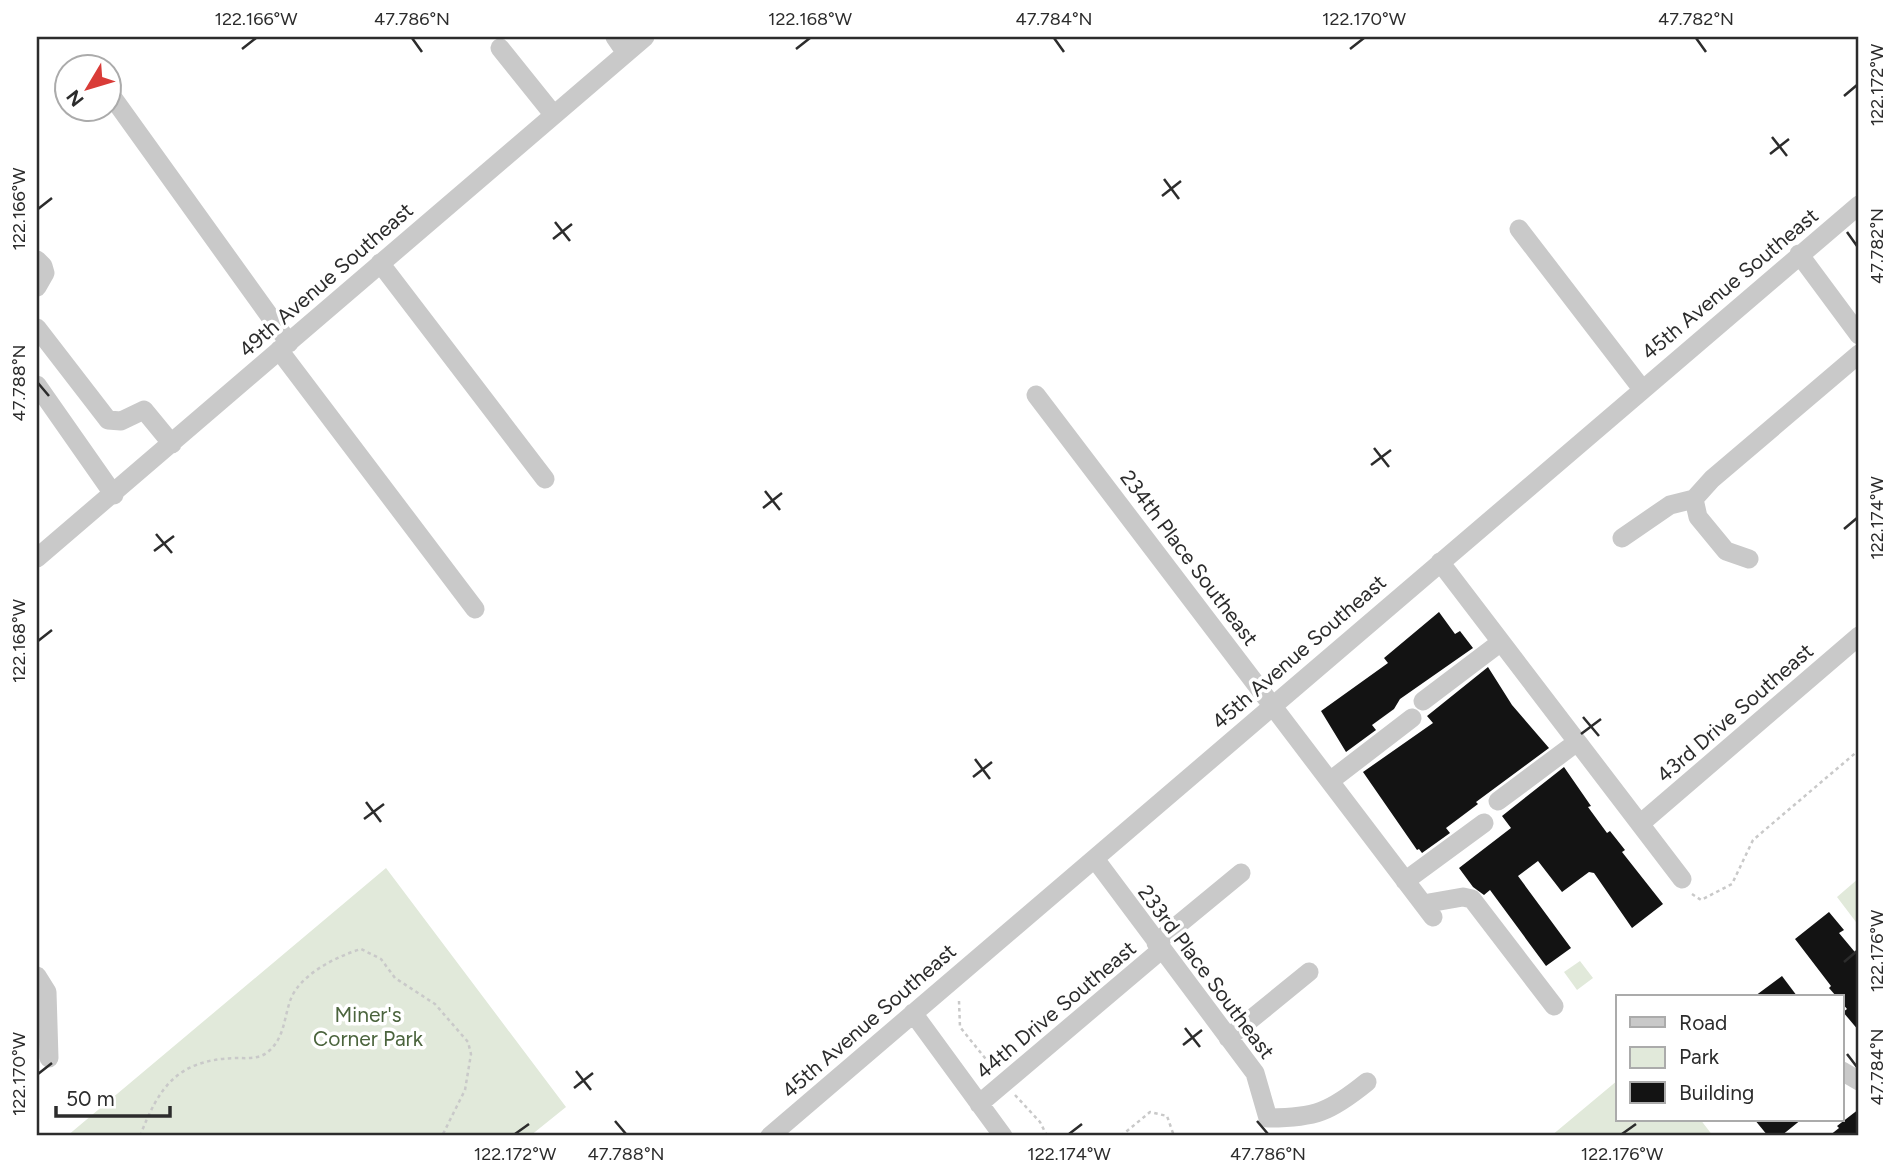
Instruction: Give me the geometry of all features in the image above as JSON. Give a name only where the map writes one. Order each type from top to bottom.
[{"type":"street","name":"49th Avenue Southeast","points":[[37,558],[114,495],[553,114],[620,45],[645,37]]},
{"type":"street","points":[[500,48],[553,114]]},
{"type":"street","points":[[122,111],[284,346],[475,609]]},
{"type":"street","name":"45th Avenue Southeast","points":[[770,1136],[1859,205]]},
{"type":"street","points":[[1519,229],[1642,389]]},
{"type":"street","points":[[1800,254],[1859,335]]},
{"type":"street","points":[[37,260],[45,273],[37,287]]},
{"type":"street","points":[[380,263],[545,479]]},
{"type":"street","points":[[37,328],[108,420],[121,421],[144,410],[172,444]]},
{"type":"street","points":[[1622,538],[1670,505],[1694,499],[1712,479],[1859,354]]},
{"type":"street","points":[[37,385],[114,495]]},
{"type":"street","name":"234th Place Southeast","points":[[1036,395],[1428,910],[1463,897],[1472,899],[1554,1006]]},
{"type":"street","points":[[1694,499],[1699,517],[1726,551],[1748,559]]},
{"type":"street","points":[[1440,562],[1682,879]]},
{"type":"street","name":"43rd Drive Southeast","points":[[1640,824],[1859,636]]},
{"type":"street","points":[[1423,701],[1502,642]]},
{"type":"street","points":[[1330,781],[1412,719]]},
{"type":"street","points":[[1498,801],[1577,742]]},
{"type":"street","points":[[1405,881],[1484,823]]},
{"type":"street","name":"233rd Place Southeast","points":[[1095,859],[1255,1073],[1268,1118],[1318,1115],[1335,1107],[1367,1082]]},
{"type":"street","name":"44th Drive Southeast","points":[[979,1104],[1241,873]]},
{"type":"street","points":[[1228,1038],[1309,972]]},
{"type":"street","points":[[37,976],[47,992],[49,1058]]},
{"type":"street","points":[[913,1013],[1003,1136]]},
{"type":"street","points":[[1843,1073],[1859,1081]]},
{"type":"path","points":[[1682,879],[1701,900],[1726,889],[1737,877],[1753,840],[1859,750]]},
{"type":"path","points":[[140,1136],[154,1100],[170,1081],[208,1060],[259,1058],[265,1054],[284,1028],[296,988],[344,955],[361,949],[381,959],[395,978],[435,1004],[468,1042],[471,1055],[465,1090],[442,1136]]},
{"type":"path","points":[[1121,1136],[1150,1112],[1167,1116],[1174,1136]]},
{"type":"path","points":[[351,1136],[371,1136]]},
{"type":"path","points":[[406,1136],[429,1136]]},
{"type":"green space","name":"Miner's Corner Park","points":[[386,868],[566,1107],[530,1136],[67,1136]]},
{"type":"green space","points":[[1859,878],[1859,926],[1837,897]]},
{"type":"green space","points":[[1580,961],[1593,978],[1577,990],[1564,972]]},
{"type":"green space","points":[[1616,1082],[1616,1120],[1701,1120],[1713,1136],[1551,1136]]},
{"type":"building","points":[[1439,612],[1455,634],[1460,631],[1473,648],[1400,699],[1394,709],[1372,725],[1376,730],[1346,752],[1321,711],[1388,663],[1384,658]]},
{"type":"building","points":[[1488,667],[1512,705],[1549,748],[1476,802],[1478,804],[1446,828],[1450,833],[1422,853],[1417,850],[1363,772],[1433,723],[1427,716]]},
{"type":"building","points":[[1564,767],[1591,806],[1588,807],[1607,833],[1610,831],[1625,850],[1622,852],[1663,904],[1632,928],[1594,873],[1589,872],[1562,892],[1538,861],[1518,876],[1571,948],[1546,966],[1490,890],[1484,895],[1473,887],[1459,868],[1511,828],[1502,816]]},
{"type":"building","points":[[1829,912],[1844,930],[1839,933],[1859,957],[1859,1031],[1843,1012],[1847,1009],[1843,1004],[1843,995],[1835,995],[1829,988],[1831,986],[1795,939]]},
{"type":"building","points":[[1782,976],[1796,995],[1756,995]]},
{"type":"building","points":[[1859,1109],[1859,1136],[1829,1136],[1839,1128],[1837,1126]]},
{"type":"building","points":[[1755,1120],[1801,1120],[1781,1136],[1768,1136]]}]
